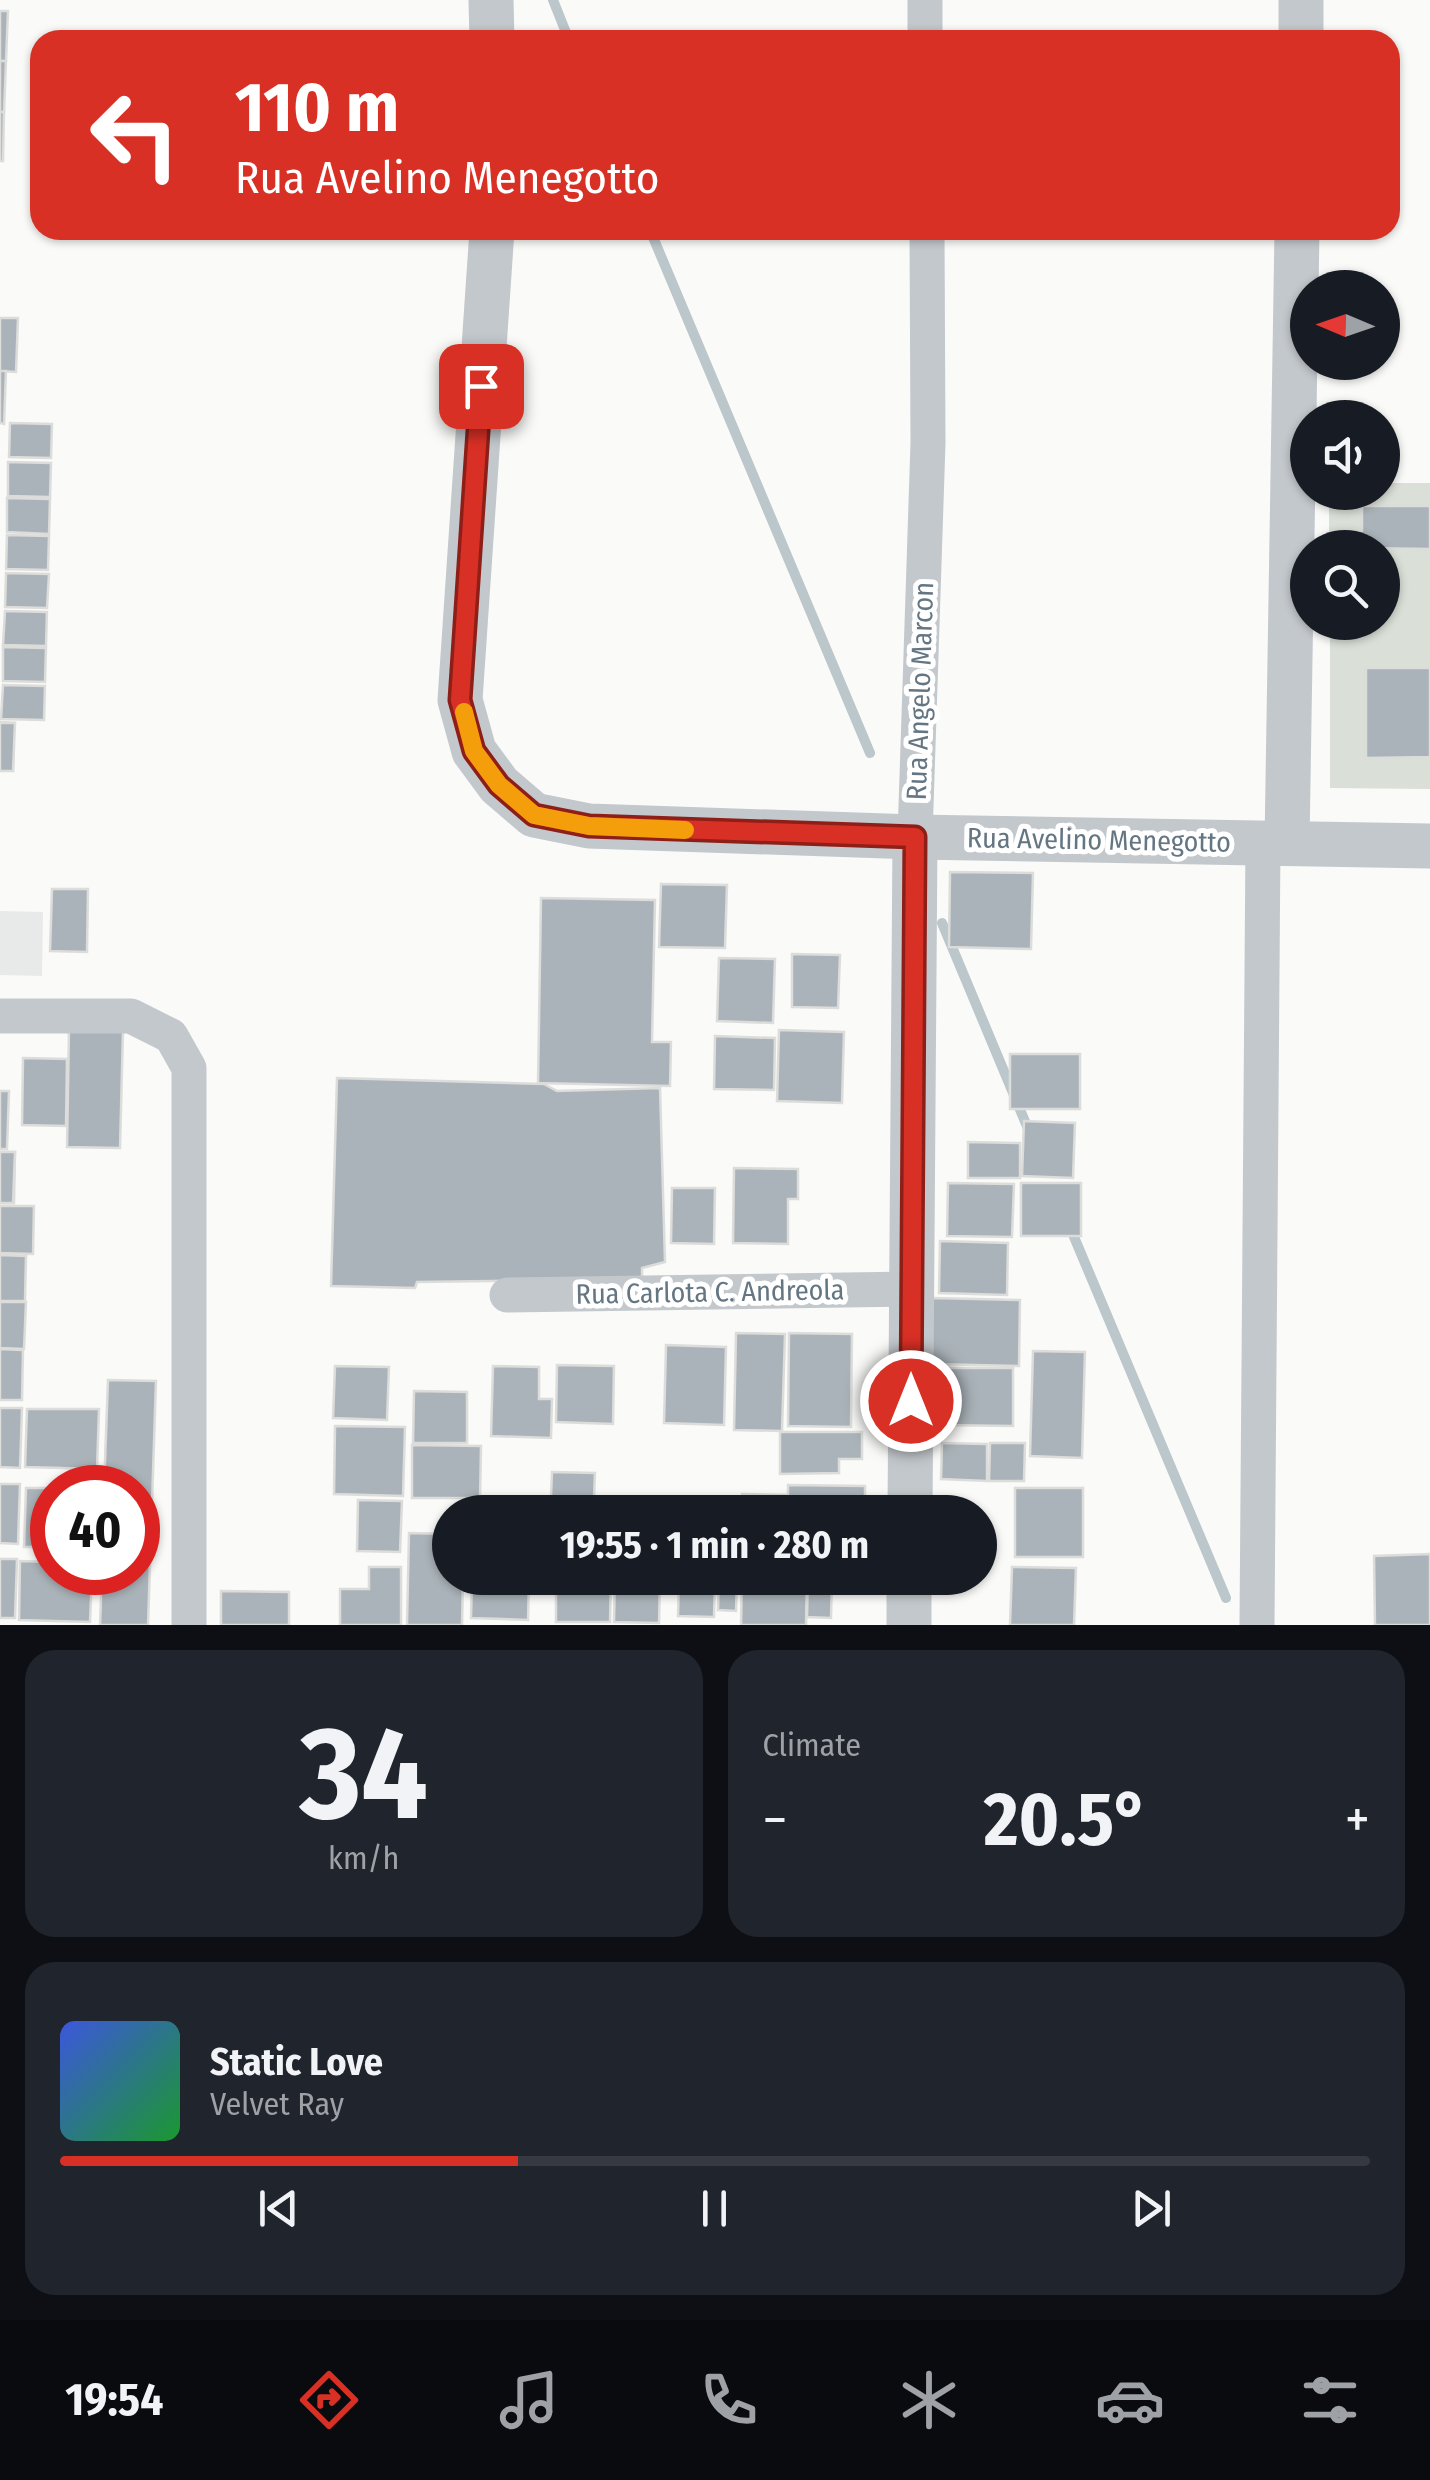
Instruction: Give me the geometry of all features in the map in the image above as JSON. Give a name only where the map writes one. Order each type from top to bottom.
[{"type":"street","points":[[492,0],[492,30]]},
{"type":"street","points":[[925,0],[925,30]]},
{"type":"street","points":[[1301,30],[1302,0]]},
{"type":"street","name":"Rua Avelino Menegotto","points":[[491,240],[460,700],[474,751],[499,785],[534,815],[589,826],[915,837],[1430,846]]},
{"type":"street","name":"Rua Angelo Marcon","points":[[910,1495],[915,837],[928,443],[927,240]]},
{"type":"street","points":[[1257,1625],[1275,843],[1298,240]]},
{"type":"street","points":[[0,1016],[132,1016],[171,1036],[189,1068],[188,1625]]},
{"type":"street","name":"Rua Carlota C. Andreola","points":[[508,1295],[912,1290]]},
{"type":"street","points":[[909,1595],[909,1625]]},
{"type":"shaded area","points":[[1400,483],[1430,483],[1430,789],[1330,788],[1330,640],[1400,640],[1400,530],[1329,530],[1329,510],[1400,510]]},
{"type":"shaded area","points":[[0,911],[43,912],[42,976],[0,975]]},
{"type":"building","points":[[0,11],[8,11],[6,61],[0,61]]},
{"type":"building","points":[[0,61],[6,61],[4,112],[0,112]]},
{"type":"building","points":[[0,112],[4,112],[3,161],[0,161]]},
{"type":"building","points":[[0,318],[18,318],[16,372],[0,371]]},
{"type":"building","points":[[0,371],[6,371],[4,424],[0,423]]},
{"type":"building","points":[[10,423],[52,424],[51,458],[9,457]]},
{"type":"building","points":[[8,462],[51,463],[50,497],[8,496]]},
{"type":"building","points":[[7,498],[50,499],[49,534],[7,532]]},
{"type":"building","points":[[1430,506],[1430,549],[1400,549],[1400,530],[1362,530],[1362,510]]},
{"type":"building","points":[[7,535],[49,536],[48,570],[6,569]]},
{"type":"building","points":[[6,573],[49,574],[47,608],[5,607]]},
{"type":"building","points":[[5,611],[47,612],[46,646],[3,645]]},
{"type":"building","points":[[3,647],[46,648],[45,682],[3,681]]},
{"type":"building","points":[[1366,668],[1430,668],[1430,757],[1366,758]]},
{"type":"building","points":[[3,685],[45,686],[44,720],[1,719]]},
{"type":"building","points":[[0,722],[14,723],[13,771],[0,770]]},
{"type":"building","points":[[0,723],[15,723],[13,771],[0,771]]},
{"type":"building","points":[[950,872],[1033,873],[1031,949],[949,947]]},
{"type":"building","points":[[661,884],[727,885],[725,948],[659,947]]},
{"type":"building","points":[[52,889],[88,889],[87,952],[50,951]]},
{"type":"building","points":[[541,898],[655,900],[652,1042],[671,1042],[670,1086],[538,1083]]},
{"type":"building","points":[[792,954],[840,955],[838,1008],[792,1007]]},
{"type":"building","points":[[719,958],[775,959],[773,1023],[717,1021]]},
{"type":"building","points":[[69,1029],[123,1030],[120,1148],[67,1147]]},
{"type":"building","points":[[779,1030],[844,1032],[842,1103],[777,1101]]},
{"type":"building","points":[[715,1036],[775,1038],[774,1090],[714,1089]]},
{"type":"building","points":[[1010,1054],[1080,1054],[1080,1109],[1010,1109]]},
{"type":"building","points":[[23,1058],[67,1059],[66,1126],[22,1125]]},
{"type":"building","points":[[337,1078],[544,1084],[557,1091],[660,1088],[665,1262],[642,1268],[642,1279],[417,1282],[415,1288],[331,1286]]},
{"type":"building","points":[[0,1091],[9,1091],[7,1149],[0,1149]]},
{"type":"building","points":[[1024,1121],[1075,1123],[1073,1178],[1022,1176]]},
{"type":"building","points":[[968,1142],[1020,1143],[1020,1178],[968,1178]]},
{"type":"building","points":[[0,1152],[15,1152],[14,1203],[0,1203]]},
{"type":"building","points":[[0,1152],[15,1152],[13,1203],[0,1203]]},
{"type":"building","points":[[734,1168],[798,1169],[798,1199],[788,1199],[788,1244],[733,1243]]},
{"type":"building","points":[[948,1183],[1014,1184],[1012,1237],[947,1236]]},
{"type":"building","points":[[1021,1183],[1081,1183],[1081,1236],[1021,1236]]},
{"type":"building","points":[[672,1188],[715,1188],[714,1244],[671,1243]]},
{"type":"building","points":[[0,1206],[34,1206],[33,1254],[0,1253]]},
{"type":"building","points":[[940,1241],[1008,1243],[1007,1295],[939,1293]]},
{"type":"building","points":[[0,1255],[26,1256],[25,1301],[0,1301]]},
{"type":"building","points":[[932,1298],[1020,1300],[1019,1366],[931,1364]]},
{"type":"building","points":[[0,1302],[26,1302],[24,1349],[0,1348]]},
{"type":"building","points":[[736,1333],[785,1334],[782,1431],[734,1430]]},
{"type":"building","points":[[789,1333],[852,1334],[851,1427],[788,1426]]},
{"type":"building","points":[[666,1345],[726,1347],[724,1425],[664,1423]]},
{"type":"building","points":[[0,1349],[23,1350],[22,1400],[0,1400]]},
{"type":"building","points":[[1033,1351],[1085,1352],[1082,1458],[1030,1456]]},
{"type":"building","points":[[557,1365],[614,1366],[613,1424],[556,1422]]},
{"type":"building","points":[[335,1366],[389,1367],[387,1420],[333,1418]]},
{"type":"building","points":[[493,1366],[539,1367],[539,1399],[552,1399],[551,1438],[491,1436]]},
{"type":"building","points":[[939,1368],[1013,1368],[1013,1426],[939,1425]]},
{"type":"building","points":[[108,1380],[156,1381],[153,1465],[105,1465]]},
{"type":"building","points":[[414,1391],[467,1392],[467,1443],[413,1443]]},
{"type":"building","points":[[0,1408],[22,1408],[20,1468],[0,1467]]},
{"type":"building","points":[[27,1409],[99,1409],[97,1465],[25,1467]]},
{"type":"building","points":[[335,1426],[405,1427],[403,1496],[334,1494]]},
{"type":"building","points":[[780,1432],[862,1432],[862,1459],[839,1459],[839,1473],[780,1474]]},
{"type":"building","points":[[942,1443],[987,1444],[987,1481],[941,1479]]},
{"type":"building","points":[[990,1443],[1025,1443],[1024,1481],[989,1481]]},
{"type":"building","points":[[412,1445],[481,1446],[480,1495],[412,1498]]},
{"type":"building","points":[[552,1472],[595,1473],[594,1495],[551,1495]]},
{"type":"building","points":[[0,1484],[20,1484],[18,1544],[0,1543]]},
{"type":"building","points":[[788,1485],[865,1486],[865,1495],[788,1495]]},
{"type":"building","points":[[26,1488],[30,1488],[30,1547],[24,1547]]},
{"type":"building","points":[[1015,1488],[1083,1488],[1083,1557],[1015,1557]]},
{"type":"building","points":[[358,1500],[402,1501],[400,1552],[357,1551]]},
{"type":"building","points":[[409,1533],[432,1534],[432,1595],[463,1595],[462,1625],[407,1625]]},
{"type":"building","points":[[1430,1554],[1430,1625],[1375,1625],[1374,1556]]},
{"type":"building","points":[[0,1559],[17,1559],[15,1618],[0,1618]]},
{"type":"building","points":[[20,1561],[30,1561],[30,1595],[91,1595],[90,1622],[19,1620]]},
{"type":"building","points":[[369,1567],[401,1567],[401,1625],[340,1625],[340,1589],[369,1589]]},
{"type":"building","points":[[1012,1567],[1076,1568],[1074,1625],[1010,1625]]},
{"type":"building","points":[[221,1591],[289,1592],[289,1625],[221,1625]]},
{"type":"building","points":[[101,1595],[149,1595],[148,1625],[100,1625]]},
{"type":"building","points":[[472,1595],[529,1595],[528,1620],[471,1618]]},
{"type":"building","points":[[556,1595],[611,1595],[610,1622],[556,1622]]},
{"type":"building","points":[[615,1595],[660,1595],[659,1623],[614,1622]]},
{"type":"building","points":[[679,1595],[715,1595],[714,1617],[678,1616]]},
{"type":"building","points":[[718,1595],[736,1595],[736,1611],[718,1610]]},
{"type":"building","points":[[742,1595],[807,1595],[806,1625],[741,1625]]},
{"type":"building","points":[[808,1595],[832,1595],[831,1618],[807,1617]]},
{"type":"waterway","points":[[553,0],[565,30]]},
{"type":"waterway","points":[[654,240],[870,753]]},
{"type":"waterway","points":[[942,923],[1029,1131]]},
{"type":"waterway","points":[[1069,1225],[1226,1598]]},
{"type":"slow traffic","points":[[464,712],[474,751],[499,785],[534,815],[589,826],[685,830]]},
{"type":"route","points":[[481,386],[460,700],[474,751],[499,785],[534,815],[589,826],[915,837],[911,1401]]}]
